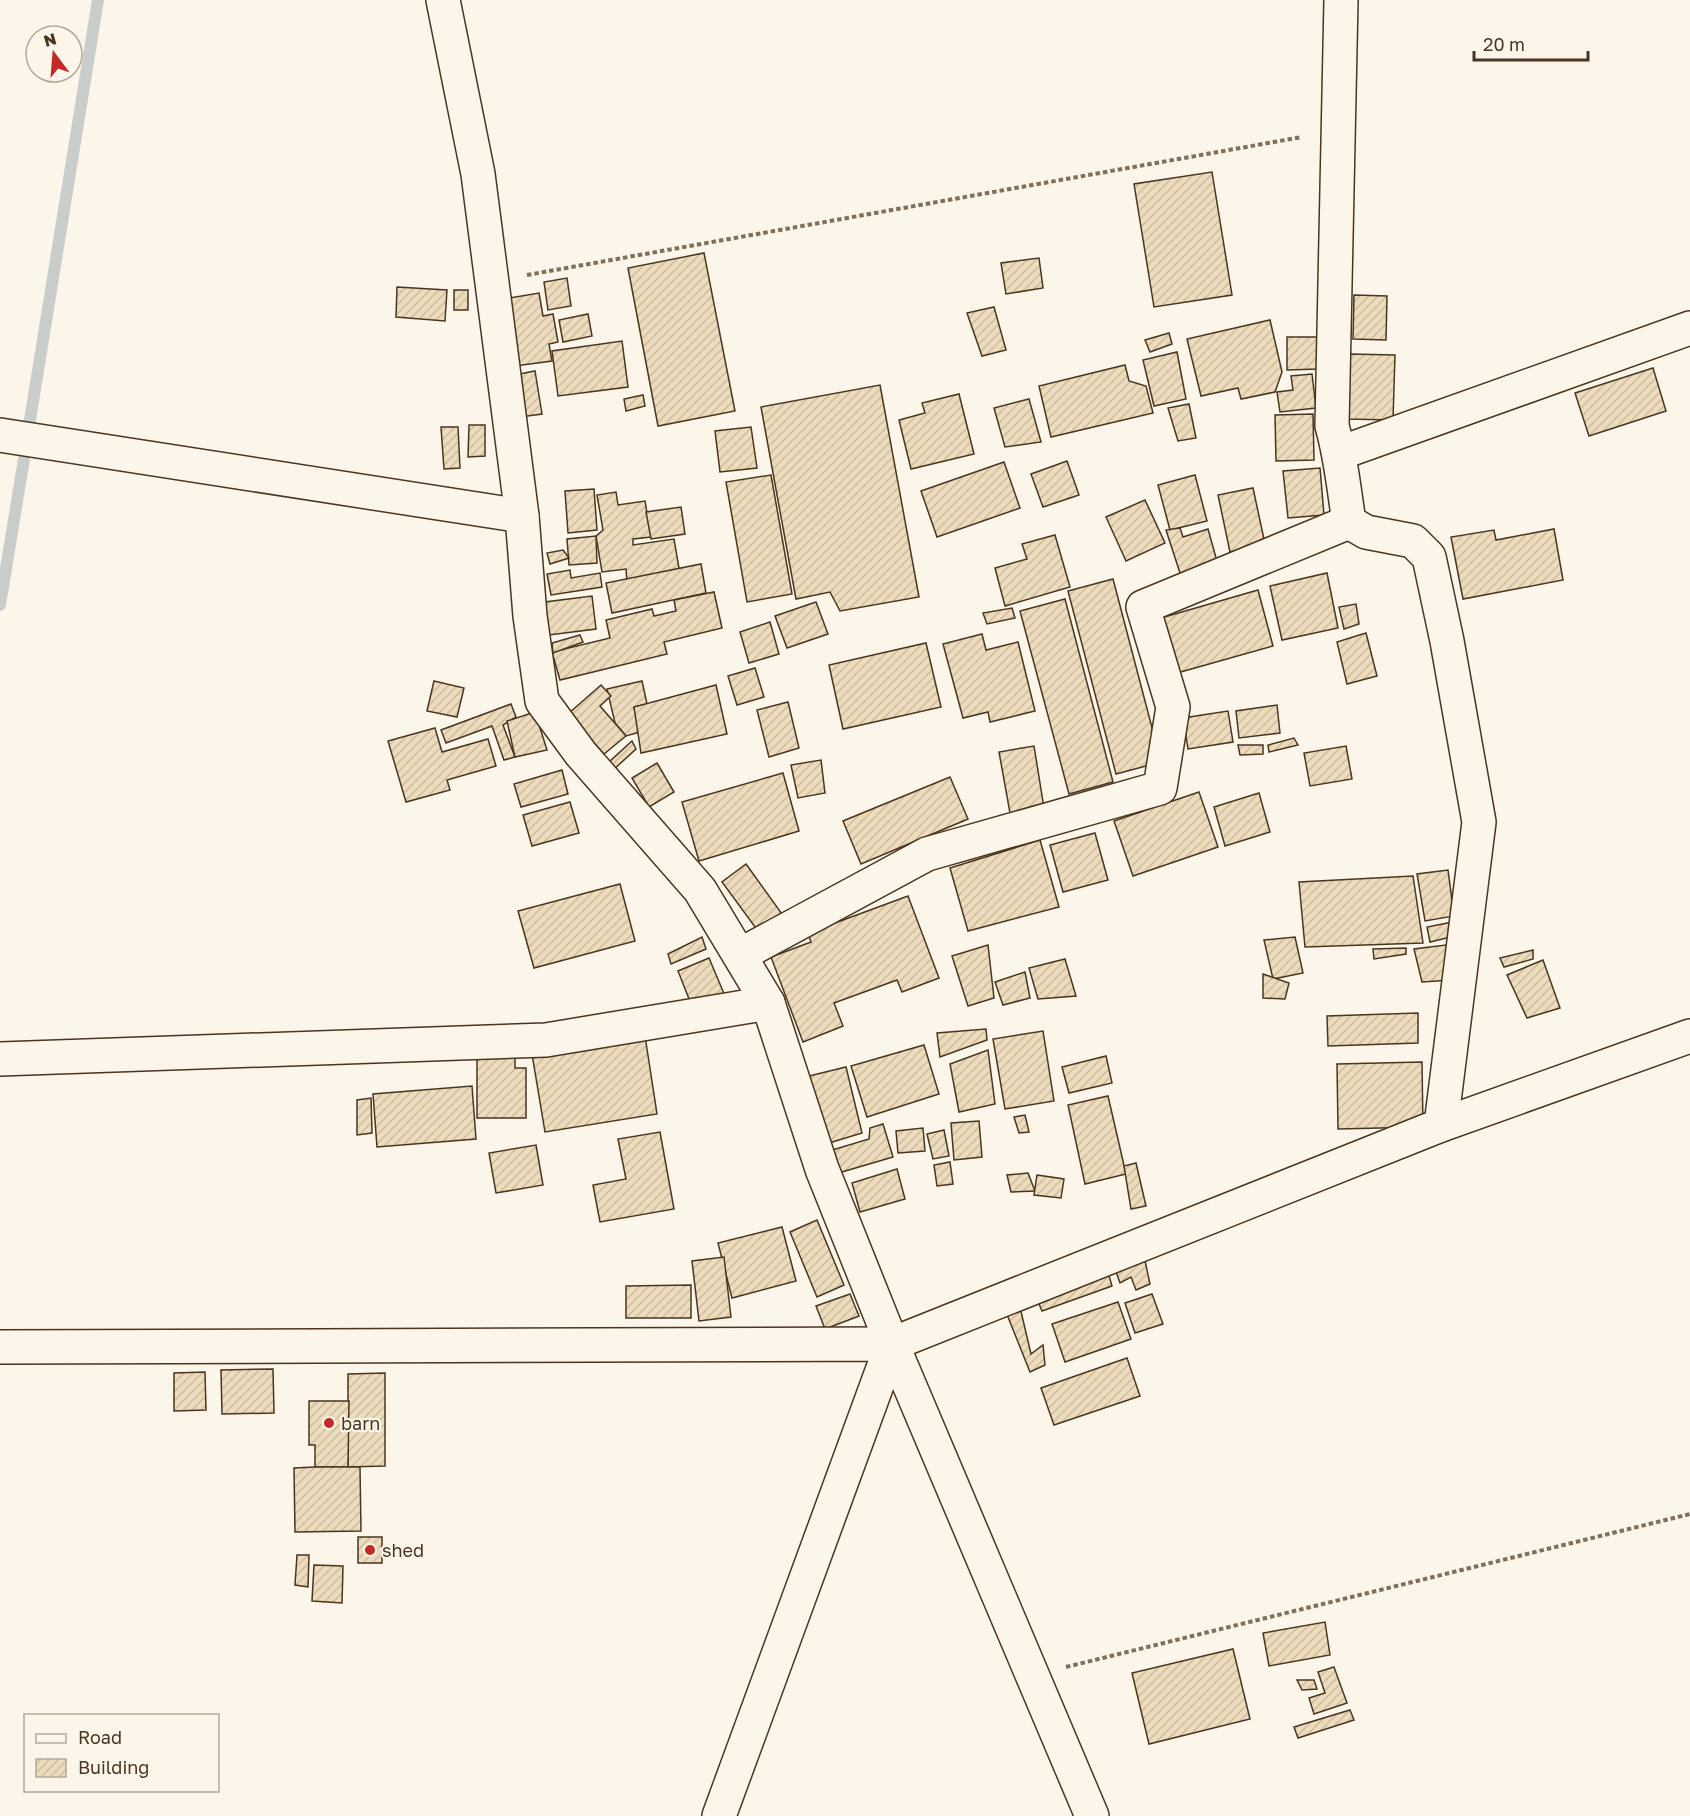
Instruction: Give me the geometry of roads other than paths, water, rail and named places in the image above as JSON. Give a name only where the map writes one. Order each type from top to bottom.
[{"type":"street","points":[[443,0],[478,174],[522,516],[530,616],[542,701],[581,754],[700,890],[768,1003],[822,1169],[892,1344],[1092,1816]]},
{"type":"street","points":[[1341,0],[1332,426],[1340,453],[1349,522]]},
{"type":"street","points":[[1340,453],[1690,328]]},
{"type":"street","points":[[0,435],[522,516]]},
{"type":"street","points":[[740,955],[927,854],[1160,788],[1173,707],[1143,607],[1349,522]]},
{"type":"street","points":[[1349,522],[1366,532],[1413,541],[1429,557],[1447,641],[1479,822],[1441,1125]]},
{"type":"street","points":[[0,1059],[546,1040],[768,1003]]},
{"type":"street","points":[[0,1347],[892,1344],[1441,1125],[1690,1036]]},
{"type":"street","points":[[719,1816],[892,1344]]},
{"type":"waterway","points":[[30,420],[98,0]]},
{"type":"waterway","points":[[0,605],[24,459]]},
{"type":"place","name":"barn","points":[[329,1423]]},
{"type":"place","name":"shed","points":[[370,1550]]}]
